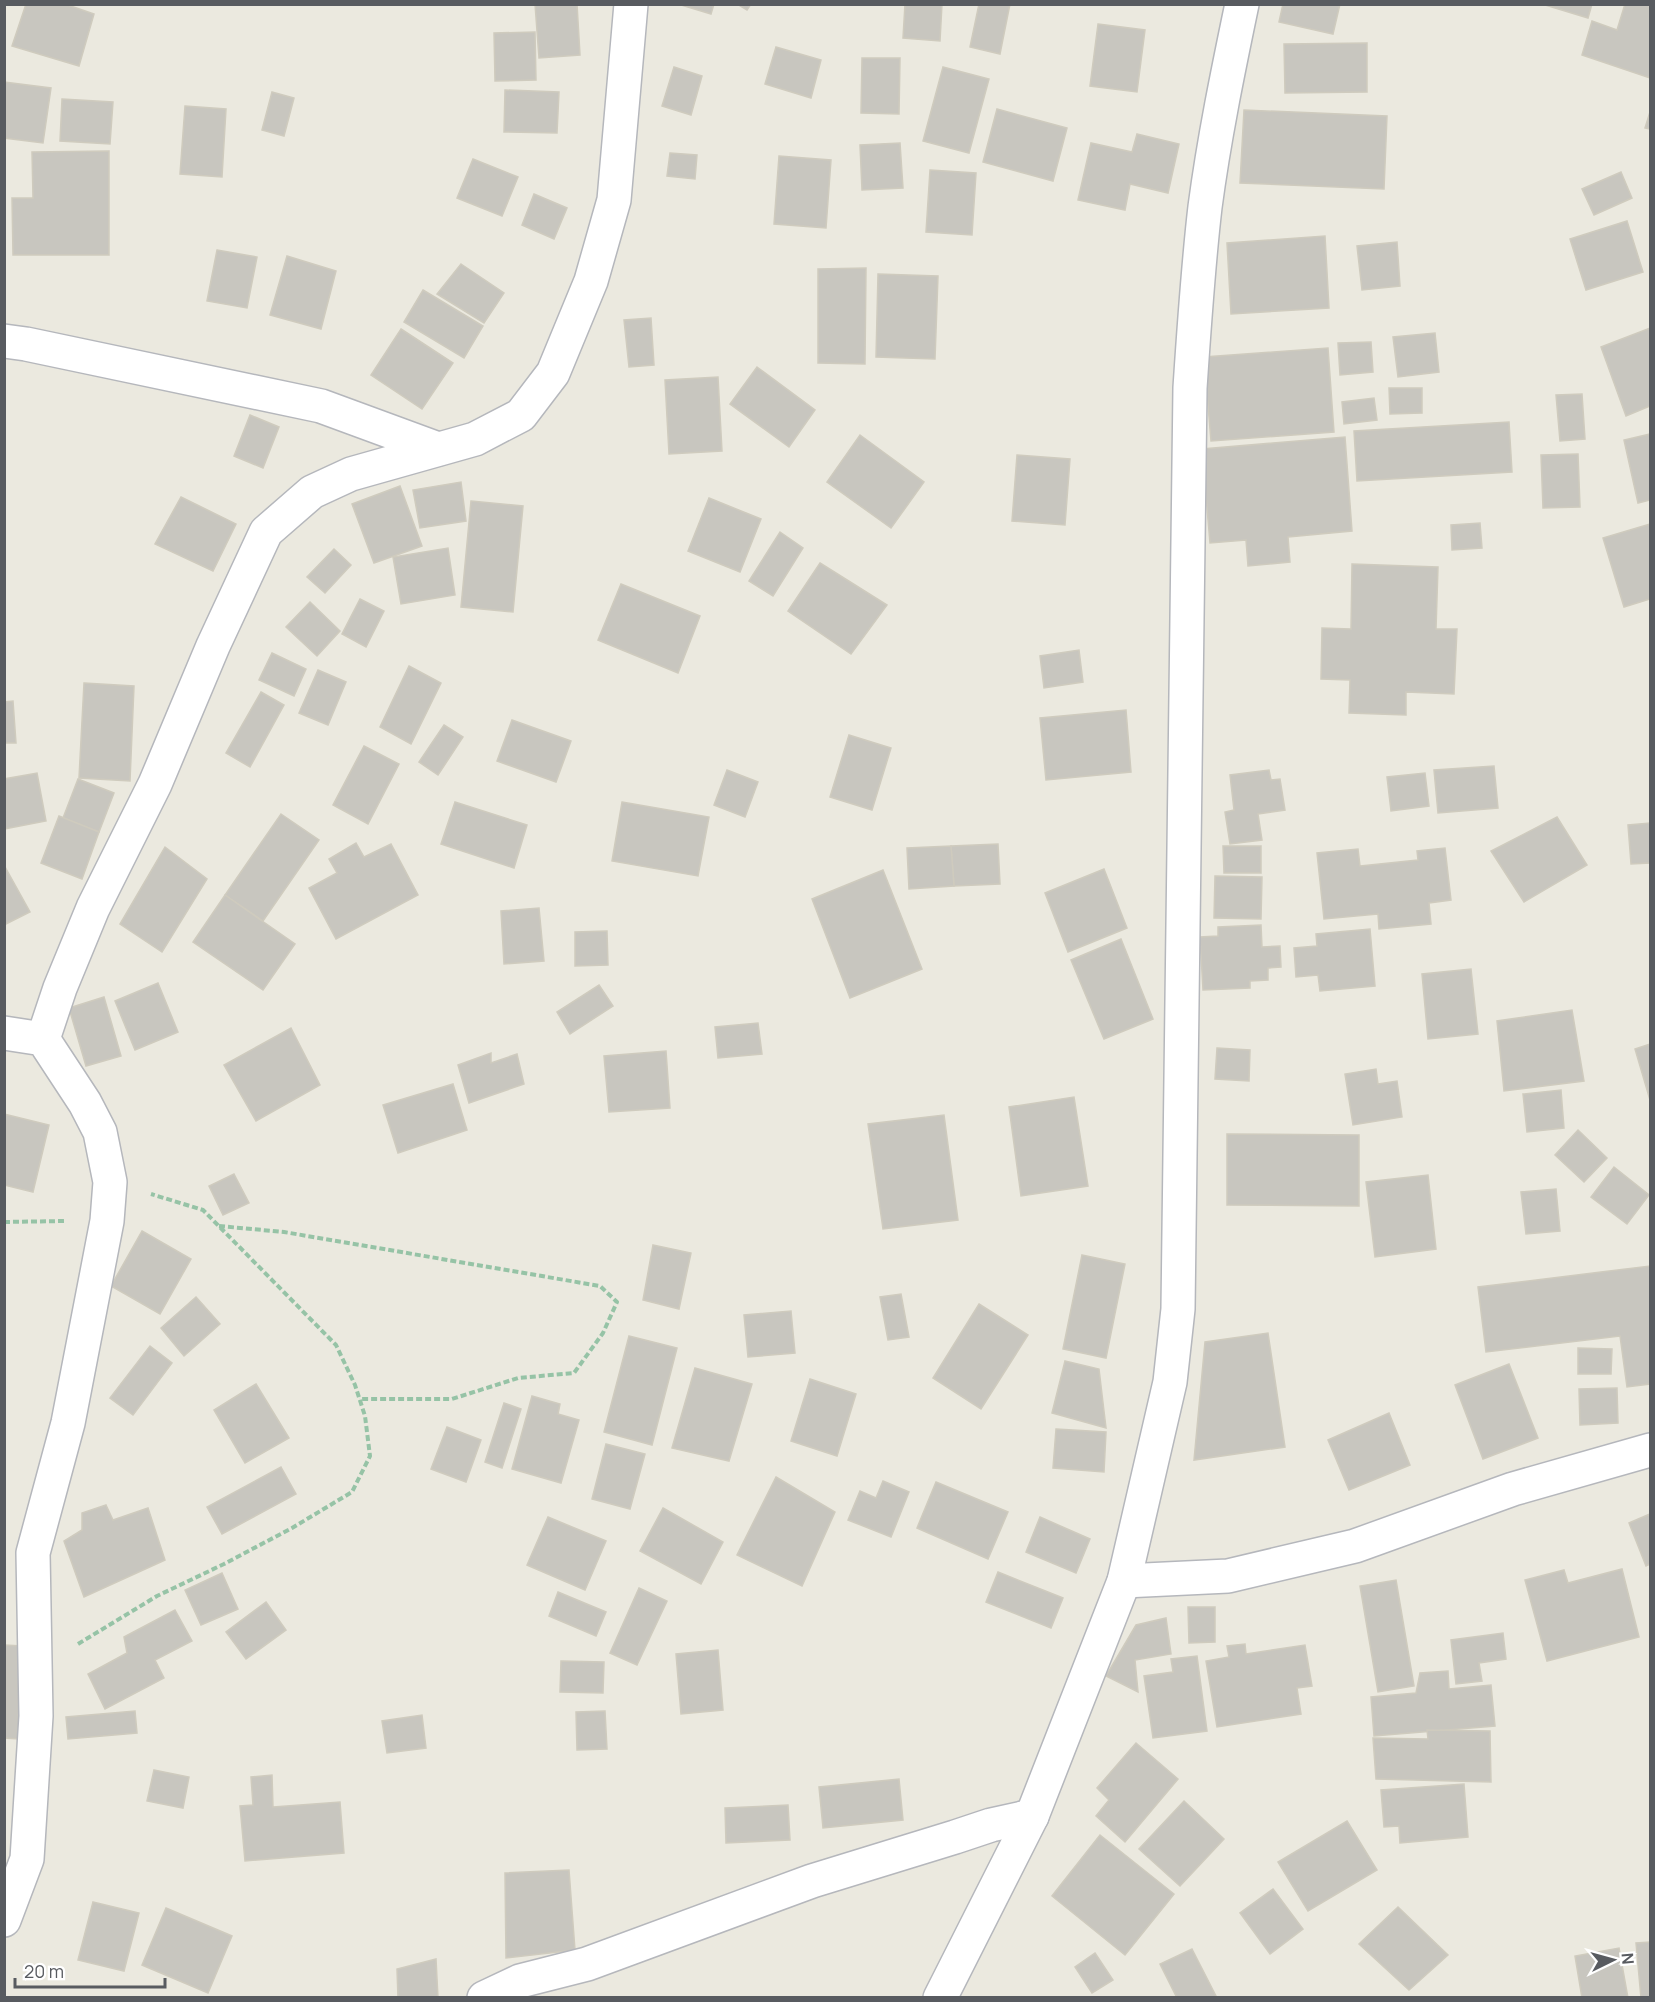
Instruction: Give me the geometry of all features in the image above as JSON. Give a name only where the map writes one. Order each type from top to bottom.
[{"type":"street","points":[[43,1039],[60,988],[93,908],[155,784],[213,646],[266,532],[312,492],[351,474],[475,439],[521,415],[553,373],[591,281],[614,200],[632,4]]},
{"type":"street","points":[[940,1998],[1032,1816],[1124,1581],[1170,1382],[1178,1309],[1190,388],[1205,205],[1242,4]]},
{"type":"street","points":[[4,341],[321,406],[438,449]]},
{"type":"street","points":[[4,1033],[43,1039],[85,1103],[100,1132],[110,1182],[106,1221],[68,1422],[33,1553],[36,1716],[27,1859],[4,1920]]},
{"type":"street","points":[[1124,1581],[1228,1576],[1345,1549],[1513,1490],[1650,1450]]},
{"type":"street","points":[[484,1998],[520,1981],[587,1964],[812,1881],[991,1825],[1032,1816]]},
{"type":"path","points":[[36,1670],[157,1596],[292,1528],[352,1492],[370,1456],[365,1416],[336,1345],[203,1210],[110,1182]]},
{"type":"path","points":[[4,1221],[106,1221]]},
{"type":"path","points":[[218,1226],[284,1232],[600,1286],[617,1302],[603,1333],[574,1372],[518,1378],[452,1399],[359,1399]]},
{"type":"building","points":[[26,4],[65,4],[94,14],[79,66],[12,46]]},
{"type":"building","points":[[535,4],[577,4],[580,55],[539,58]]},
{"type":"building","points":[[678,4],[714,4],[711,14]]},
{"type":"building","points":[[737,4],[751,4],[747,10]]},
{"type":"building","points":[[905,4],[942,4],[940,41],[903,38]]},
{"type":"building","points":[[979,4],[1010,4],[1000,54],[970,47]]},
{"type":"building","points":[[1283,4],[1340,4],[1333,34],[1279,22]]},
{"type":"building","points":[[1542,4],[1592,4],[1588,18]]},
{"type":"building","points":[[1625,4],[1650,4],[1650,78],[1582,55],[1592,21],[1617,30]]},
{"type":"building","points":[[1098,24],[1145,30],[1137,92],[1090,86]]},
{"type":"building","points":[[535,32],[536,80],[495,81],[494,33]]},
{"type":"building","points":[[1367,43],[1367,92],[1285,93],[1284,44]]},
{"type":"building","points":[[776,47],[821,60],[811,98],[765,84]]},
{"type":"building","points":[[862,58],[900,58],[899,114],[861,113]]},
{"type":"building","points":[[674,67],[702,76],[691,115],[662,106]]},
{"type":"building","points":[[943,67],[989,79],[969,153],[923,141]]},
{"type":"building","points":[[4,82],[51,88],[43,143],[4,138]]},
{"type":"building","points":[[505,90],[559,92],[557,133],[504,132]]},
{"type":"building","points":[[272,92],[294,98],[284,136],[262,130]]},
{"type":"building","points":[[62,99],[113,102],[110,144],[60,141]]},
{"type":"building","points":[[185,106],[226,109],[222,177],[180,174]]},
{"type":"building","points":[[997,109],[1067,128],[1053,181],[983,162]]},
{"type":"building","points":[[1244,110],[1387,116],[1384,189],[1240,183]]},
{"type":"building","points":[[1650,112],[1650,129],[1645,128]]},
{"type":"building","points":[[1137,134],[1179,144],[1168,193],[1130,184],[1125,210],[1078,200],[1091,143],[1132,152]]},
{"type":"building","points":[[900,143],[903,188],[862,190],[860,145]]},
{"type":"building","points":[[109,151],[109,255],[13,255],[12,198],[33,198],[32,152]]},
{"type":"building","points":[[670,153],[697,155],[695,179],[667,176]]},
{"type":"building","points":[[779,156],[831,160],[826,228],[774,224]]},
{"type":"building","points":[[473,159],[518,177],[502,216],[457,198]]},
{"type":"building","points":[[930,170],[976,173],[972,235],[926,232]]},
{"type":"building","points":[[1621,172],[1632,198],[1594,215],[1582,189]]},
{"type":"building","points":[[534,194],[567,208],[554,239],[522,225]]},
{"type":"building","points":[[1627,221],[1643,272],[1586,290],[1570,239]]},
{"type":"building","points":[[1325,236],[1329,308],[1231,314],[1227,243]]},
{"type":"building","points":[[1397,242],[1400,286],[1362,290],[1357,246]]},
{"type":"building","points":[[217,250],[257,257],[247,308],[207,301]]},
{"type":"building","points":[[287,256],[336,271],[321,329],[270,315]]},
{"type":"building","points":[[461,264],[504,293],[484,323],[437,294]]},
{"type":"building","points":[[866,268],[865,364],[818,363],[818,269]]},
{"type":"building","points":[[878,274],[938,276],[935,359],[876,357]]},
{"type":"building","points":[[423,290],[483,326],[464,358],[404,322]]},
{"type":"building","points":[[651,318],[654,365],[629,367],[624,320]]},
{"type":"building","points":[[1650,328],[1650,406],[1626,416],[1601,347]]},
{"type":"building","points":[[401,329],[453,363],[422,409],[371,375]]},
{"type":"building","points":[[1435,333],[1439,372],[1398,377],[1393,337]]},
{"type":"building","points":[[1371,342],[1373,372],[1340,375],[1338,343]]},
{"type":"building","points":[[1328,348],[1334,432],[1211,441],[1204,357]]},
{"type":"building","points":[[757,367],[815,410],[789,447],[730,404]]},
{"type":"building","points":[[718,377],[722,451],[669,454],[665,380]]},
{"type":"building","points":[[1389,388],[1422,388],[1422,413],[1390,414]]},
{"type":"building","points":[[1582,394],[1585,439],[1560,441],[1556,395]]},
{"type":"building","points":[[1374,398],[1377,420],[1344,424],[1342,402]]},
{"type":"building","points":[[250,415],[279,427],[263,468],[234,456]]},
{"type":"building","points":[[1509,422],[1512,472],[1357,481],[1354,431]]},
{"type":"building","points":[[1650,434],[1650,500],[1638,503],[1624,440]]},
{"type":"building","points":[[860,435],[924,482],[891,528],[827,482]]},
{"type":"building","points":[[1345,437],[1352,531],[1288,537],[1290,562],[1248,566],[1246,540],[1210,543],[1202,449]]},
{"type":"building","points":[[1578,454],[1580,507],[1543,508],[1541,455]]},
{"type":"building","points":[[1017,455],[1070,459],[1065,525],[1012,521]]},
{"type":"building","points":[[461,482],[466,521],[420,528],[413,490]]},
{"type":"building","points":[[400,486],[422,546],[374,563],[352,504]]},
{"type":"building","points":[[181,497],[236,524],[213,571],[155,544]]},
{"type":"building","points":[[709,498],[761,519],[740,572],[688,551]]},
{"type":"building","points":[[471,501],[523,506],[513,612],[461,607]]},
{"type":"building","points":[[1480,523],[1482,548],[1452,550],[1451,525]]},
{"type":"building","points":[[1650,524],[1650,599],[1624,607],[1603,538]]},
{"type":"building","points":[[780,532],[803,548],[773,596],[749,581]]},
{"type":"building","points":[[448,548],[455,595],[401,604],[393,557]]},
{"type":"building","points":[[334,549],[351,565],[325,593],[307,577]]},
{"type":"building","points":[[820,563],[887,605],[851,654],[788,611]]},
{"type":"building","points":[[1352,564],[1438,567],[1436,629],[1457,629],[1454,694],[1406,692],[1406,715],[1349,713],[1350,680],[1321,679],[1322,628],[1351,629]]},
{"type":"building","points":[[621,584],[700,616],[678,673],[598,640]]},
{"type":"building","points":[[360,599],[384,611],[366,647],[342,634]]},
{"type":"building","points":[[310,602],[340,631],[317,656],[286,627]]},
{"type":"building","points":[[1079,650],[1083,682],[1044,688],[1040,656]]},
{"type":"building","points":[[272,653],[306,669],[294,696],[259,680]]},
{"type":"building","points":[[409,666],[441,683],[411,744],[380,727]]},
{"type":"building","points":[[318,670],[346,682],[328,725],[299,713]]},
{"type":"building","points":[[84,683],[134,686],[130,781],[79,778]]},
{"type":"building","points":[[261,692],[284,705],[250,767],[226,753]]},
{"type":"building","points":[[13,701],[16,743],[4,743],[4,702]]},
{"type":"building","points":[[1126,710],[1131,772],[1046,780],[1040,718]]},
{"type":"building","points":[[512,720],[571,741],[556,782],[497,761]]},
{"type":"building","points":[[444,725],[463,737],[438,775],[419,762]]},
{"type":"building","points":[[849,735],[891,748],[872,810],[830,797]]},
{"type":"building","points":[[364,746],[399,764],[368,824],[333,805]]},
{"type":"building","points":[[1494,766],[1498,808],[1438,813],[1434,770]]},
{"type":"building","points":[[727,770],[758,782],[745,817],[714,805]]},
{"type":"building","points":[[1269,770],[1271,780],[1280,779],[1285,810],[1258,814],[1262,840],[1230,844],[1225,812],[1234,810],[1230,775]]},
{"type":"building","points":[[37,773],[46,821],[4,829],[4,779]]},
{"type":"building","points":[[1425,773],[1429,806],[1391,811],[1387,777]]},
{"type":"building","points":[[78,779],[114,793],[99,832],[63,818]]},
{"type":"building","points":[[455,802],[527,825],[514,868],[441,844]]},
{"type":"building","points":[[622,802],[709,817],[698,876],[612,861]]},
{"type":"building","points":[[281,814],[319,840],[263,921],[225,895]]},
{"type":"building","points":[[59,816],[99,832],[82,879],[41,863]]},
{"type":"building","points":[[1557,817],[1587,865],[1524,902],[1491,851]]},
{"type":"building","points":[[1650,823],[1650,863],[1631,864],[1628,825]]},
{"type":"building","points":[[356,843],[364,857],[391,844],[418,895],[336,939],[309,888],[337,873],[329,859]]},
{"type":"building","points":[[998,844],[1000,884],[954,886],[951,846]]},
{"type":"building","points":[[951,846],[954,886],[909,889],[907,848]]},
{"type":"building","points":[[1223,846],[1261,846],[1261,873],[1224,873]]},
{"type":"building","points":[[165,847],[207,879],[162,952],[120,924]]},
{"type":"building","points":[[1445,848],[1451,900],[1429,903],[1431,924],[1379,929],[1378,914],[1324,919],[1317,853],[1358,849],[1360,866],[1418,860],[1417,851]]},
{"type":"building","points":[[4,865],[30,912],[4,925]]},
{"type":"building","points":[[1104,869],[1127,928],[1068,952],[1045,893]]},
{"type":"building","points":[[883,870],[922,969],[850,998],[812,899]]},
{"type":"building","points":[[1215,876],[1262,877],[1261,919],[1214,918]]},
{"type":"building","points":[[225,895],[295,944],[263,990],[193,942]]},
{"type":"building","points":[[539,908],[544,961],[504,964],[501,911]]},
{"type":"building","points":[[1261,925],[1262,947],[1280,946],[1281,967],[1268,968],[1268,980],[1250,981],[1250,988],[1203,990],[1200,937],[1218,936],[1218,927]]},
{"type":"building","points":[[1370,929],[1375,986],[1320,991],[1318,975],[1296,977],[1294,948],[1317,946],[1316,934]]},
{"type":"building","points":[[607,931],[608,965],[575,966],[575,932]]},
{"type":"building","points":[[1121,939],[1153,1019],[1104,1039],[1071,960]]},
{"type":"building","points":[[1471,969],[1478,1034],[1428,1039],[1422,974]]},
{"type":"building","points":[[158,983],[178,1032],[135,1050],[115,1001]]},
{"type":"building","points":[[599,985],[613,1006],[570,1034],[557,1012]]},
{"type":"building","points":[[104,997],[121,1056],[86,1066],[69,1008]]},
{"type":"building","points":[[1572,1010],[1584,1081],[1504,1091],[1497,1021]]},
{"type":"building","points":[[758,1023],[762,1054],[718,1058],[715,1027]]},
{"type":"building","points":[[291,1028],[320,1085],[256,1121],[224,1065]]},
{"type":"building","points":[[1650,1044],[1650,1100],[1635,1049]]},
{"type":"building","points":[[1217,1048],[1250,1050],[1249,1081],[1215,1079]]},
{"type":"building","points":[[666,1051],[670,1108],[609,1112],[604,1056]]},
{"type":"building","points":[[491,1053],[491,1063],[517,1054],[524,1084],[469,1103],[458,1065]]},
{"type":"building","points":[[1376,1069],[1378,1084],[1397,1081],[1402,1117],[1353,1125],[1345,1074]]},
{"type":"building","points":[[453,1084],[467,1130],[398,1153],[383,1105]]},
{"type":"building","points":[[1561,1090],[1564,1128],[1527,1132],[1523,1094]]},
{"type":"building","points":[[1074,1097],[1088,1186],[1021,1196],[1009,1107]]},
{"type":"building","points":[[4,1114],[49,1125],[33,1192],[4,1185]]},
{"type":"building","points":[[944,1115],[958,1220],[883,1229],[868,1124]]},
{"type":"building","points":[[1578,1130],[1607,1158],[1584,1182],[1555,1155]]},
{"type":"building","points":[[1227,1134],[1359,1135],[1359,1206],[1227,1205]]},
{"type":"building","points":[[1614,1167],[1649,1195],[1627,1224],[1591,1197]]},
{"type":"building","points":[[234,1174],[249,1203],[223,1215],[209,1186]]},
{"type":"building","points":[[1428,1175],[1436,1249],[1375,1257],[1366,1182]]},
{"type":"building","points":[[1556,1189],[1560,1231],[1526,1234],[1521,1192]]},
{"type":"building","points":[[142,1231],[191,1259],[160,1314],[111,1286]]},
{"type":"building","points":[[653,1245],[691,1253],[679,1309],[643,1300]]},
{"type":"building","points":[[1082,1255],[1125,1264],[1106,1358],[1063,1349]]},
{"type":"building","points":[[1650,1266],[1650,1384],[1627,1387],[1620,1336],[1486,1352],[1478,1287]]},
{"type":"building","points":[[901,1294],[909,1337],[888,1340],[880,1297]]},
{"type":"building","points":[[196,1297],[220,1324],[184,1356],[161,1328]]},
{"type":"building","points":[[979,1304],[1028,1335],[981,1409],[933,1378]]},
{"type":"building","points":[[791,1311],[795,1353],[748,1357],[744,1315]]},
{"type":"building","points":[[1268,1333],[1285,1447],[1194,1460],[1205,1342]]},
{"type":"building","points":[[629,1336],[677,1348],[652,1445],[604,1432]]},
{"type":"building","points":[[150,1346],[172,1363],[133,1415],[110,1398]]},
{"type":"building","points":[[1578,1348],[1612,1349],[1611,1374],[1578,1374]]},
{"type":"building","points":[[1065,1361],[1099,1369],[1106,1428],[1052,1413]]},
{"type":"building","points":[[1509,1364],[1538,1438],[1483,1459],[1455,1385]]},
{"type":"building","points":[[695,1368],[752,1384],[729,1461],[672,1448]]},
{"type":"building","points":[[810,1379],[856,1394],[837,1456],[791,1441]]},
{"type":"building","points":[[256,1384],[289,1438],[245,1463],[214,1410]]},
{"type":"building","points":[[1617,1388],[1618,1423],[1580,1425],[1579,1389]]},
{"type":"building","points":[[532,1396],[560,1404],[558,1414],[579,1420],[561,1483],[512,1469]]},
{"type":"building","points":[[504,1403],[521,1409],[502,1468],[485,1462]]},
{"type":"building","points":[[1389,1413],[1410,1465],[1349,1490],[1328,1440]]},
{"type":"building","points":[[447,1427],[481,1440],[466,1482],[431,1469]]},
{"type":"building","points":[[1056,1429],[1106,1432],[1104,1472],[1053,1468]]},
{"type":"building","points":[[606,1444],[645,1454],[630,1509],[592,1499]]},
{"type":"building","points":[[281,1467],[296,1494],[222,1534],[207,1507]]},
{"type":"building","points":[[776,1477],[835,1512],[802,1586],[737,1555]]},
{"type":"building","points":[[883,1481],[909,1492],[891,1537],[848,1520],[860,1491],[876,1498]]},
{"type":"building","points":[[936,1482],[1008,1512],[988,1559],[917,1528]]},
{"type":"building","points":[[106,1505],[113,1520],[148,1508],[165,1560],[84,1597],[64,1541],[82,1530],[82,1513]]},
{"type":"building","points":[[663,1508],[723,1542],[701,1584],[640,1551]]},
{"type":"building","points":[[1650,1514],[1650,1564],[1646,1566],[1629,1523]]},
{"type":"building","points":[[548,1517],[606,1541],[585,1590],[527,1565]]},
{"type":"building","points":[[1040,1517],[1090,1539],[1076,1573],[1026,1552]]},
{"type":"building","points":[[1622,1569],[1639,1637],[1547,1661],[1525,1580],[1564,1570],[1568,1583]]},
{"type":"building","points":[[998,1572],[1063,1598],[1051,1628],[986,1602]]},
{"type":"building","points":[[222,1573],[238,1609],[201,1625],[185,1590]]},
{"type":"building","points":[[1396,1580],[1414,1686],[1378,1692],[1360,1586]]},
{"type":"building","points":[[639,1588],[667,1601],[637,1665],[610,1653]]},
{"type":"building","points":[[558,1592],[606,1612],[596,1636],[549,1616]]},
{"type":"building","points":[[266,1602],[286,1630],[246,1659],[226,1632]]},
{"type":"building","points":[[1188,1607],[1215,1607],[1215,1642],[1189,1643]]},
{"type":"building","points":[[175,1610],[192,1641],[155,1660],[164,1678],[105,1709],[88,1674],[127,1653],[124,1637]]},
{"type":"building","points":[[1166,1618],[1171,1654],[1135,1660],[1138,1692],[1106,1676],[1136,1625]]},
{"type":"building","points":[[1503,1633],[1506,1659],[1479,1663],[1482,1681],[1456,1684],[1451,1640]]},
{"type":"building","points":[[1245,1644],[1246,1654],[1305,1645],[1312,1686],[1297,1688],[1301,1714],[1217,1727],[1206,1661],[1229,1657],[1227,1646]]},
{"type":"building","points":[[4,1645],[22,1646],[19,1739],[4,1738]]},
{"type":"building","points":[[718,1650],[723,1710],[681,1714],[676,1654]]},
{"type":"building","points":[[1197,1656],[1207,1731],[1153,1738],[1144,1676],[1173,1672],[1171,1659]]},
{"type":"building","points":[[561,1661],[604,1662],[603,1693],[560,1692]]},
{"type":"building","points":[[1448,1671],[1449,1689],[1491,1685],[1495,1726],[1374,1736],[1371,1697],[1416,1693],[1420,1673]]},
{"type":"building","points":[[135,1711],[137,1733],[68,1739],[66,1717]]},
{"type":"building","points":[[605,1711],[607,1749],[577,1750],[576,1712]]},
{"type":"building","points":[[422,1715],[426,1748],[387,1753],[382,1721]]},
{"type":"building","points":[[1427,1730],[1490,1731],[1491,1782],[1376,1779],[1373,1738],[1428,1739]]},
{"type":"building","points":[[1136,1743],[1178,1779],[1125,1842],[1096,1816],[1109,1800],[1097,1788]]},
{"type":"building","points":[[154,1770],[189,1777],[183,1808],[147,1801]]},
{"type":"building","points":[[272,1775],[273,1807],[340,1802],[344,1853],[245,1861],[240,1806],[253,1805],[251,1777]]},
{"type":"building","points":[[899,1779],[903,1820],[823,1828],[819,1787]]},
{"type":"building","points":[[1464,1784],[1468,1837],[1400,1843],[1399,1826],[1384,1827],[1381,1790]]},
{"type":"building","points":[[1184,1801],[1224,1839],[1180,1886],[1139,1849]]},
{"type":"building","points":[[788,1805],[790,1840],[726,1843],[725,1808]]},
{"type":"building","points":[[1347,1821],[1377,1870],[1308,1911],[1278,1862]]},
{"type":"building","points":[[1100,1835],[1174,1894],[1125,1955],[1052,1896]]},
{"type":"building","points":[[569,1870],[575,1950],[506,1958],[505,1873]]},
{"type":"building","points":[[1273,1889],[1303,1929],[1270,1954],[1240,1913]]},
{"type":"building","points":[[93,1902],[139,1913],[124,1971],[78,1960]]},
{"type":"building","points":[[1398,1907],[1448,1955],[1409,1990],[1359,1944]]},
{"type":"building","points":[[166,1908],[232,1936],[208,1993],[142,1965]]},
{"type":"building","points":[[1650,1942],[1650,1998],[1641,1998],[1636,1943]]},
{"type":"building","points":[[1619,1948],[1628,1998],[1582,1998],[1575,1956]]},
{"type":"building","points":[[1192,1949],[1217,1998],[1177,1998],[1160,1964]]},
{"type":"building","points":[[1095,1953],[1113,1980],[1092,1993],[1075,1967]]},
{"type":"building","points":[[436,1959],[438,1998],[398,1998],[397,1969]]}]
